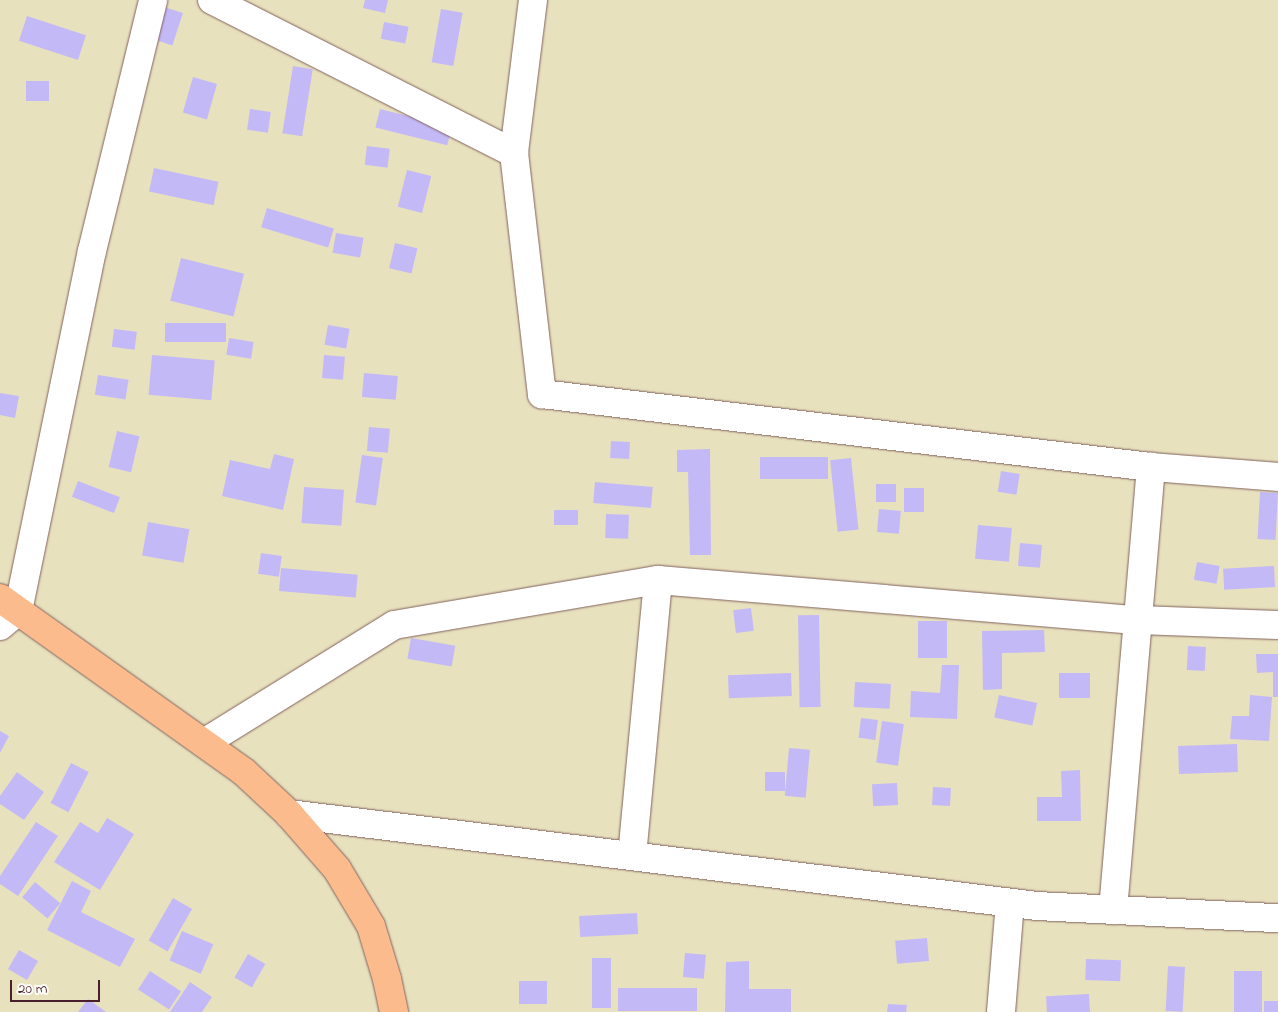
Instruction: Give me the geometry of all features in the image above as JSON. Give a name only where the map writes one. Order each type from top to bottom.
[{"type":"highway","points":[[6,612],[204,743],[244,772],[289,814],[337,869],[371,926],[387,979],[394,1012]]},
{"type":"street","points":[[6,612],[153,0]]},
{"type":"street","points":[[212,0],[514,153]]},
{"type":"street","points":[[533,0],[514,153],[542,394],[1151,467],[1278,477]]},
{"type":"street","points":[[1113,910],[1151,467]]},
{"type":"street","points":[[632,856],[658,580]]},
{"type":"street","points":[[204,743],[394,625],[658,580],[1138,620],[1278,625]]},
{"type":"street","points":[[289,814],[1010,903],[1278,918]]},
{"type":"street","points":[[1001,1012],[1010,903]]},
{"type":"building","points":[[365,0],[388,0],[385,13],[363,8]]},
{"type":"building","points":[[161,6],[183,13],[172,45],[150,38]]},
{"type":"building","points":[[441,9],[463,13],[453,66],[432,62]]},
{"type":"building","points":[[27,16],[86,35],[78,60],[19,41]]},
{"type":"building","points":[[384,22],[409,27],[405,43],[381,39]]},
{"type":"building","points":[[293,66],[313,69],[302,136],[282,133]]},
{"type":"building","points":[[193,77],[217,84],[207,119],[183,113]]},
{"type":"building","points":[[26,81],[49,81],[49,101],[26,101]]},
{"type":"building","points":[[250,109],[271,112],[268,133],[247,130]]},
{"type":"building","points":[[380,109],[452,127],[447,145],[375,127]]},
{"type":"building","points":[[367,146],[390,149],[388,168],[365,165]]},
{"type":"building","points":[[154,168],[219,182],[214,205],[149,191]]},
{"type":"building","points":[[407,170],[431,176],[422,213],[398,207]]},
{"type":"building","points":[[267,208],[334,228],[328,248],[261,227]]},
{"type":"building","points":[[336,233],[364,238],[360,258],[333,253]]},
{"type":"building","points":[[395,243],[417,248],[412,274],[389,268]]},
{"type":"building","points":[[181,258],[244,274],[233,316],[170,301]]},
{"type":"building","points":[[165,323],[226,323],[226,342],[165,342]]},
{"type":"building","points":[[328,325],[350,329],[346,349],[325,345]]},
{"type":"building","points":[[114,329],[137,332],[135,350],[112,347]]},
{"type":"building","points":[[229,338],[254,342],[251,359],[226,355]]},
{"type":"building","points":[[152,355],[215,360],[211,400],[149,395]]},
{"type":"building","points":[[324,355],[345,357],[343,380],[322,378]]},
{"type":"building","points":[[364,373],[398,376],[396,400],[362,397]]},
{"type":"building","points":[[98,375],[129,380],[125,400],[95,395]]},
{"type":"building","points":[[0,393],[19,396],[15,418],[0,415]]},
{"type":"building","points":[[369,427],[390,429],[388,453],[367,451]]},
{"type":"building","points":[[117,431],[139,436],[131,472],[109,467]]},
{"type":"building","points":[[611,441],[630,442],[629,459],[610,458]]},
{"type":"building","points":[[710,449],[711,555],[690,555],[688,472],[677,472],[677,450]]},
{"type":"building","points":[[274,454],[294,459],[283,510],[222,496],[230,460],[270,469]]},
{"type":"building","points":[[362,455],[383,458],[376,505],[355,503]]},
{"type":"building","points":[[760,457],[828,457],[828,479],[760,479]]},
{"type":"building","points":[[851,458],[859,530],[838,532],[830,460]]},
{"type":"building","points":[[1001,471],[1020,474],[1016,495],[998,492]]},
{"type":"building","points":[[78,481],[120,497],[114,513],[72,497]]},
{"type":"building","points":[[595,482],[653,487],[651,508],[593,503]]},
{"type":"building","points":[[876,484],[896,484],[896,502],[876,502]]},
{"type":"building","points":[[304,487],[344,490],[341,526],[301,523]]},
{"type":"building","points":[[904,488],[924,488],[924,512],[904,512]]},
{"type":"building","points":[[1260,492],[1278,493],[1276,540],[1258,539]]},
{"type":"building","points":[[879,509],[901,511],[899,534],[877,532]]},
{"type":"building","points":[[554,510],[578,510],[578,525],[554,525]]},
{"type":"building","points":[[606,514],[629,515],[628,539],[605,538]]},
{"type":"building","points":[[148,522],[189,529],[183,563],[142,555]]},
{"type":"building","points":[[978,525],[1012,528],[1009,562],[975,559]]},
{"type":"building","points":[[1020,543],[1042,545],[1040,568],[1018,566]]},
{"type":"building","points":[[261,553],[282,556],[279,577],[258,574]]},
{"type":"building","points":[[1197,562],[1220,566],[1217,584],[1194,580]]},
{"type":"building","points":[[1274,566],[1275,587],[1224,590],[1223,569]]},
{"type":"building","points":[[281,568],[358,575],[356,598],[279,591]]},
{"type":"building","points":[[751,608],[754,631],[736,633],[733,610]]},
{"type":"building","points":[[798,615],[819,615],[821,707],[800,707]]},
{"type":"building","points":[[918,621],[947,621],[947,658],[918,658]]},
{"type":"building","points":[[1044,630],[1045,652],[1002,653],[1002,689],[983,690],[982,631]]},
{"type":"building","points":[[411,638],[455,646],[452,666],[407,659]]},
{"type":"building","points":[[1188,646],[1206,647],[1205,671],[1187,670]]},
{"type":"building","points":[[1256,654],[1278,654],[1278,697],[1273,697],[1273,672],[1257,673]]},
{"type":"building","points":[[942,665],[959,665],[957,719],[910,717],[911,691],[940,693]]},
{"type":"building","points":[[791,673],[792,696],[729,698],[728,675]]},
{"type":"building","points":[[1059,673],[1090,673],[1090,698],[1059,698]]},
{"type":"building","points":[[855,682],[891,684],[890,709],[854,707]]},
{"type":"building","points":[[999,695],[1037,703],[1032,726],[994,717]]},
{"type":"building","points":[[1250,695],[1272,697],[1269,741],[1230,739],[1232,716],[1249,716]]},
{"type":"building","points":[[861,718],[878,720],[875,740],[859,738]]},
{"type":"building","points":[[882,721],[904,724],[898,766],[876,763]]},
{"type":"building","points":[[0,731],[9,736],[0,753]]},
{"type":"building","points":[[1237,744],[1238,772],[1179,774],[1178,746]]},
{"type":"building","points":[[789,748],[810,750],[806,798],[785,796]]},
{"type":"building","points":[[71,763],[89,772],[68,812],[51,803]]},
{"type":"building","points":[[1080,770],[1081,821],[1037,821],[1037,797],[1062,797],[1061,771]]},
{"type":"building","points":[[17,772],[44,792],[24,820],[0,804],[0,796]]},
{"type":"building","points":[[765,772],[785,772],[785,791],[765,791]]},
{"type":"building","points":[[897,783],[898,805],[873,806],[872,784]]},
{"type":"building","points":[[933,787],[951,788],[950,806],[932,805]]},
{"type":"building","points":[[107,818],[134,834],[100,890],[54,862],[80,822],[98,833]]},
{"type":"building","points":[[36,822],[58,836],[18,896],[0,884],[0,876]]},
{"type":"building","points":[[72,881],[91,891],[81,912],[135,939],[120,967],[47,930]]},
{"type":"building","points":[[35,882],[60,903],[47,919],[22,897]]},
{"type":"building","points":[[173,898],[192,909],[168,951],[148,940]]},
{"type":"building","points":[[637,913],[638,934],[580,937],[579,916]]},
{"type":"building","points":[[182,931],[213,944],[201,974],[169,960]]},
{"type":"building","points":[[927,938],[929,961],[897,964],[895,941]]},
{"type":"building","points":[[19,950],[38,961],[27,980],[8,969]]},
{"type":"building","points":[[685,953],[706,955],[704,979],[683,977]]},
{"type":"building","points":[[248,954],[265,964],[252,987],[234,977]]},
{"type":"building","points":[[592,958],[611,958],[611,1008],[592,1008]]},
{"type":"building","points":[[1086,959],[1121,960],[1120,981],[1085,980]]},
{"type":"building","points":[[749,961],[749,989],[791,989],[791,1012],[725,1012],[726,962]]},
{"type":"building","points":[[1168,966],[1185,967],[1183,1012],[1166,1011]]},
{"type":"building","points":[[150,971],[181,991],[169,1010],[138,989]]},
{"type":"building","points":[[1234,971],[1262,971],[1262,1012],[1234,1012]]},
{"type":"building","points":[[519,981],[547,981],[547,1004],[519,1004]]},
{"type":"building","points":[[190,982],[212,997],[202,1012],[170,1012]]},
{"type":"building","points":[[618,988],[697,988],[697,1011],[618,1011]]},
{"type":"building","points":[[1089,994],[1090,1012],[1047,1012],[1046,996]]},
{"type":"building","points":[[88,999],[106,1012],[78,1012]]},
{"type":"building","points":[[1264,1001],[1278,1001],[1278,1012],[1264,1012]]},
{"type":"building","points":[[888,1004],[907,1005],[906,1012],[887,1012]]}]
